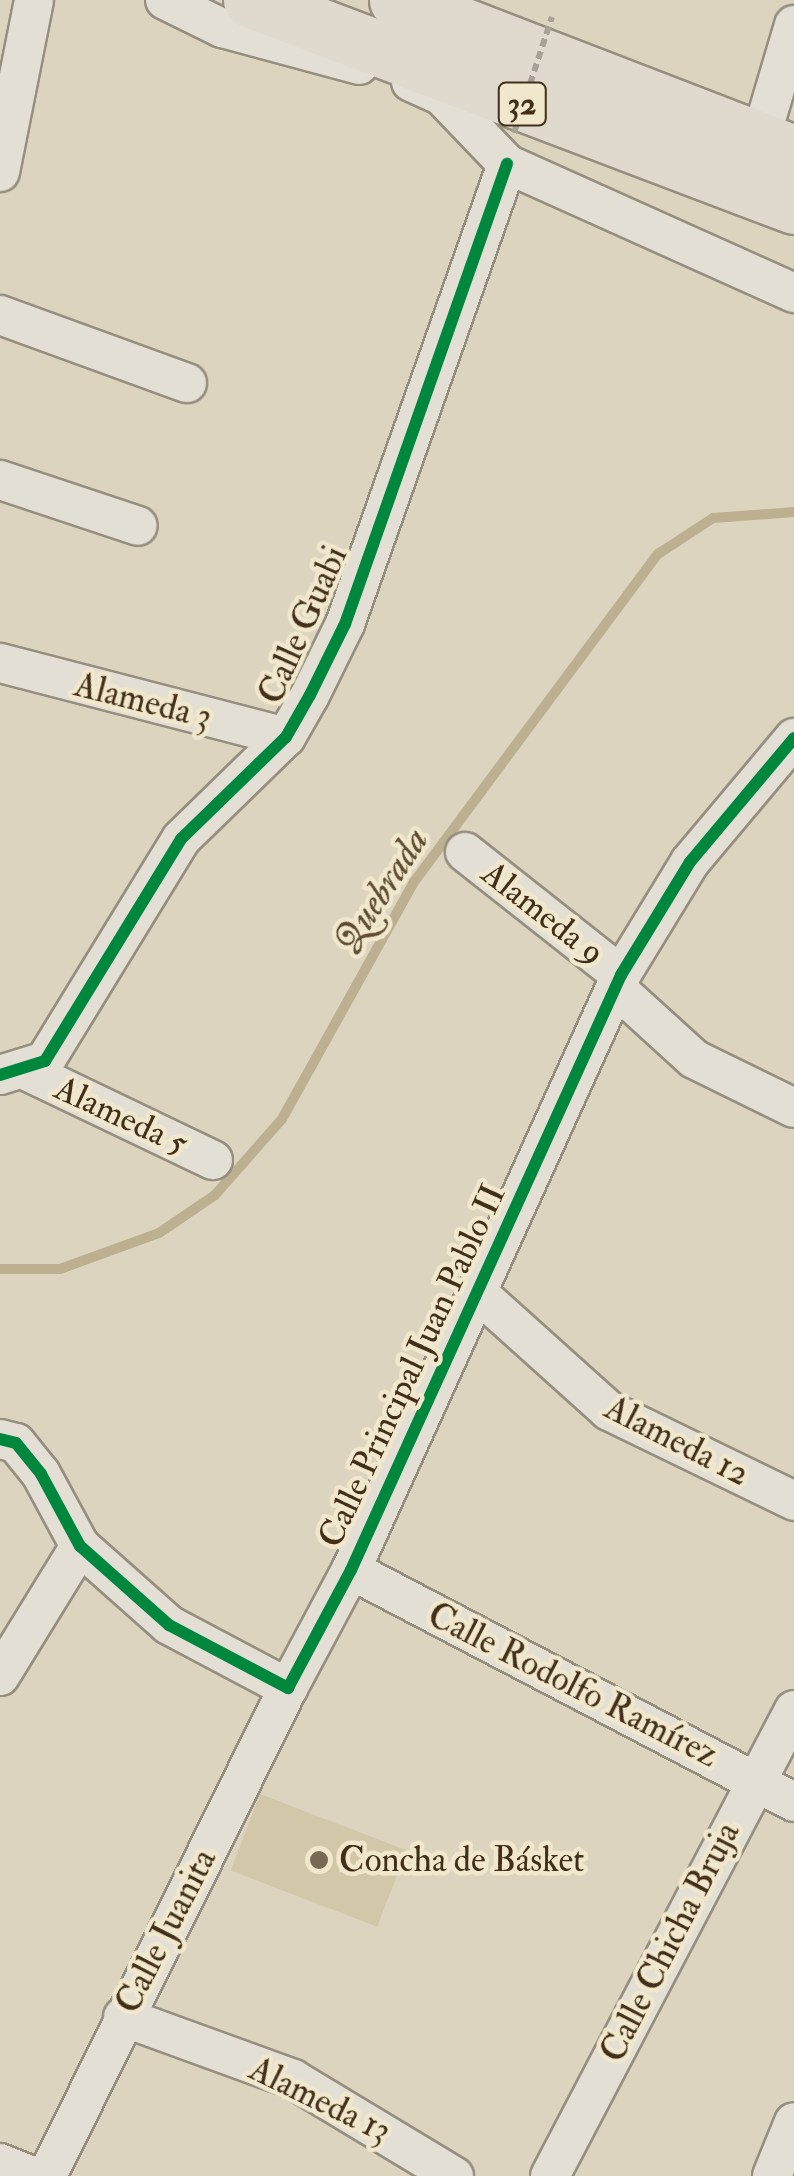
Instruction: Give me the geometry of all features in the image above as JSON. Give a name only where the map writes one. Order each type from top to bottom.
[{"type":"highway","name":"32","points":[[251,0],[794,206]]},
{"type":"highway","name":"32","points":[[397,0],[777,146]]},
{"type":"street","points":[[0,172],[34,0]]},
{"type":"street","points":[[166,0],[222,28],[442,96],[510,148],[794,292]]},
{"type":"street","points":[[777,146],[794,25]]},
{"type":"street","name":"Calle Guabi","points":[[14,1074],[181,839],[286,736],[345,624],[510,148]]},
{"type":"street","points":[[0,315],[187,382]]},
{"type":"street","points":[[0,480],[138,526]]},
{"type":"street","name":"Alameda 3","points":[[0,663],[286,736]]},
{"type":"street","name":"Calle Principal Juan Pablo II","points":[[288,1688],[352,1570],[618,981],[690,862],[794,738]]},
{"type":"street","name":"Alameda 9","points":[[464,852],[618,981],[694,1060],[794,1108]]},
{"type":"street","name":"Alameda 5","points":[[14,1074],[213,1160]]},
{"type":"street","name":"Alameda 12","points":[[478,1293],[609,1411],[794,1501]]},
{"type":"street","points":[[0,1439],[16,1443],[41,1474],[80,1546],[169,1624],[288,1688]]},
{"type":"street","points":[[0,1676],[80,1546]]},
{"type":"street","name":"Calle Rodolfo Ramírez","points":[[352,1570],[794,1802]]},
{"type":"street","name":"Calle Juanita","points":[[47,2176],[288,1688]]},
{"type":"street","name":"Calle Chicha Bruja","points":[[550,2176],[754,1779],[794,1710]]},
{"type":"street","name":"Alameda 13","points":[[123,2017],[293,2079],[454,2176]]},
{"type":"street","points":[[772,2176],[794,2122]]},
{"type":"street","points":[[0,2163],[33,2176]]},
{"type":"path","points":[[510,148],[552,18]]},
{"type":"shaded area","name":"Concha de Básket","points":[[260,1794],[407,1850],[377,1927],[231,1871]]},
{"type":"waterway","name":"Quebrada","points":[[0,1269],[60,1269],[159,1233],[215,1195],[282,1119],[414,882],[658,554],[713,518],[794,512]]},
{"type":"cycle path","points":[[0,1075],[45,1061],[181,839],[286,737],[310,695],[345,624],[507,164]]},
{"type":"cycle path","points":[[0,1439],[16,1443],[41,1474],[80,1546],[169,1625],[288,1688],[351,1570],[621,975],[690,862],[794,738]]},
{"type":"place","name":"Concha de Básket","points":[[319,1860]]}]
